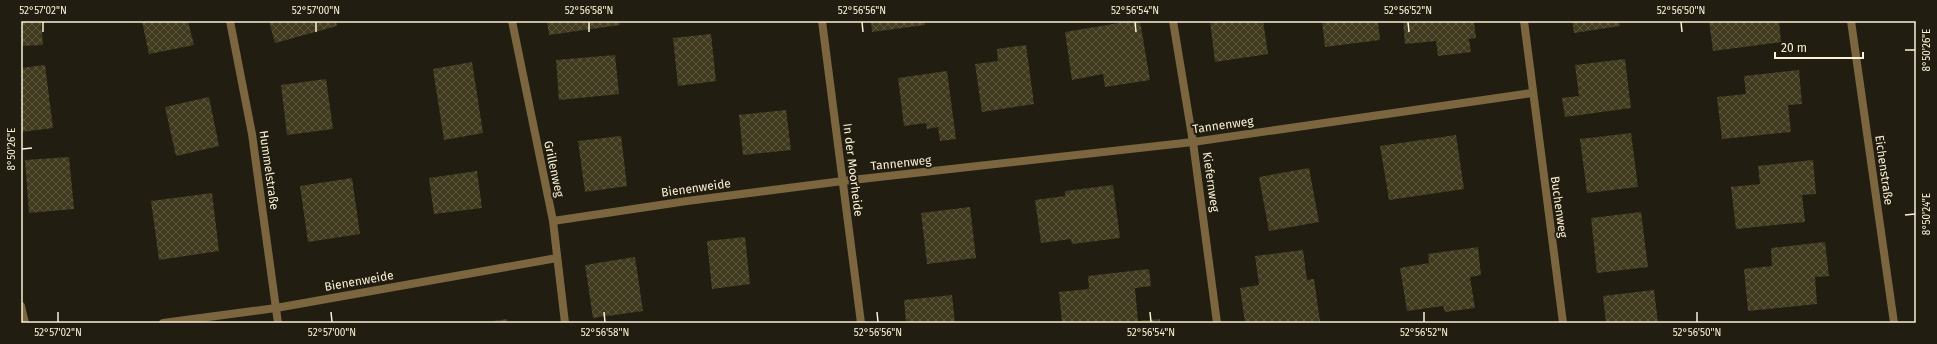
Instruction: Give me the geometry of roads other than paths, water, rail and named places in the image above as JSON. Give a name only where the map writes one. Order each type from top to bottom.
[{"type":"street","name":"Hummelstraße","points":[[230,21],[252,134],[278,323]]},
{"type":"street","name":"Grillenweg","points":[[512,21],[553,221],[565,323]]},
{"type":"street","name":"In der Moorheide","points":[[822,21],[861,323]]},
{"type":"street","name":"Kiefernweg","points":[[1173,21],[1193,142],[1217,323]]},
{"type":"street","points":[[1524,21],[1532,94]]},
{"type":"street","name":"Eichenstraße","points":[[1851,21],[1894,323]]},
{"type":"street","name":"Tannenweg","points":[[843,181],[1193,142],[1532,94]]},
{"type":"street","name":"Buchenweg","points":[[1532,94],[1563,323]]},
{"type":"street","name":"Bienenweide","points":[[553,221],[687,201],[843,181]]},
{"type":"street","name":"Bienenweide","points":[[163,323],[276,308],[557,258]]},
{"type":"street","points":[[21,306],[24,323]]}]
